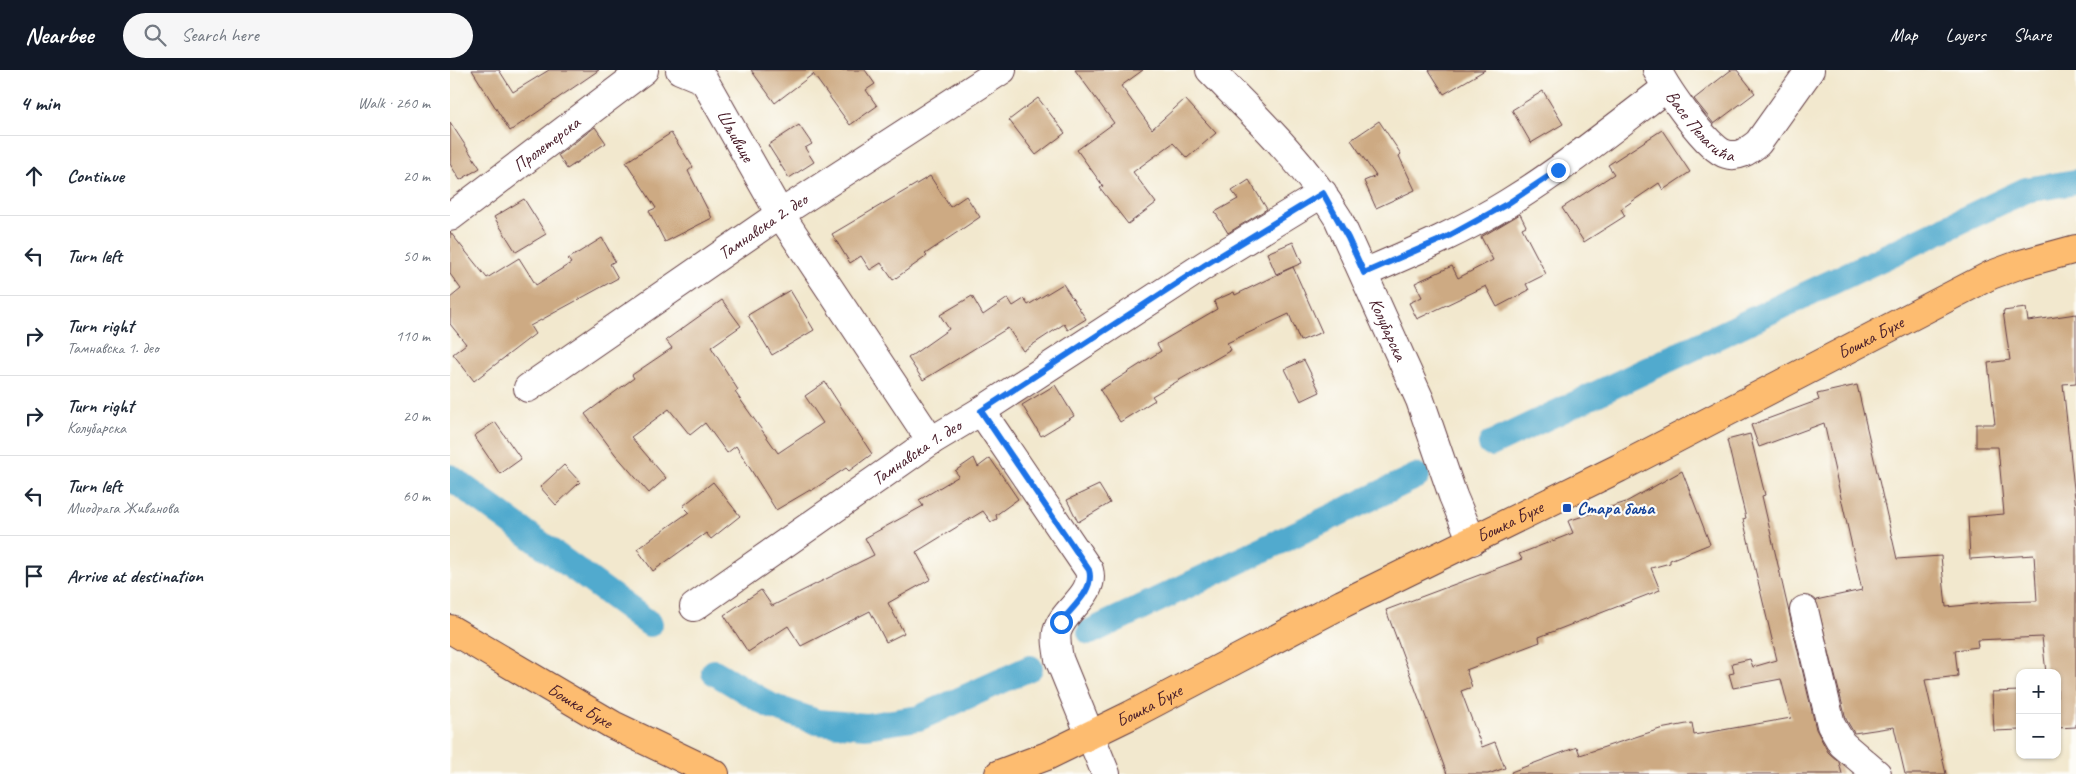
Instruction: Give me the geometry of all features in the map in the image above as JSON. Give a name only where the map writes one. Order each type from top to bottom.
[{"type":"main road","name":"Бошка Бухе","points":[[999,774],[1047,756],[1132,714],[1342,604],[1619,468],[1991,276],[2050,256],[2076,250]]},
{"type":"main road","name":"Бошка Бухе","points":[[450,629],[613,725],[715,774]]},
{"type":"street","name":"Пролетерска","points":[[450,217],[644,70]]},
{"type":"street","name":"Тамнавска 2. део","points":[[528,388],[780,214],[1002,70]]},
{"type":"street","name":"Колубарска","points":[[1210,70],[1283,146],[1323,193],[1348,238],[1420,400],[1453,496],[1472,541]]},
{"type":"street","name":"Васе Пелагића","points":[[1661,79],[1710,144],[1727,155],[1742,154],[1758,143],[1810,70]]},
{"type":"street","name":"Шљивице","points":[[699,73],[780,214],[931,441]]},
{"type":"street","points":[[1364,273],[1447,237],[1507,204],[1558,170],[1661,79]]},
{"type":"street","name":"Тамнавска 1. део","points":[[694,607],[931,441],[981,411],[1205,265],[1323,193]]},
{"type":"street","points":[[981,411],[1089,570],[1091,576],[1088,587],[1061,622],[1056,639],[1059,659],[1088,735],[1106,774]]},
{"type":"street","points":[[1804,610],[1831,725],[1842,744],[1877,774]]},
{"type":"building","points":[[472,70],[499,70],[513,92],[549,70],[599,70],[510,131]]},
{"type":"building","points":[[751,70],[865,70],[875,84],[866,90],[877,106],[850,125],[813,74],[775,103]]},
{"type":"building","points":[[1075,70],[1143,70],[1121,86],[1152,129],[1185,99],[1216,133],[1187,158],[1173,143],[1133,172],[1156,203],[1128,224],[1100,188],[1103,186],[1077,150],[1114,123]]},
{"type":"building","points":[[1429,70],[1485,70],[1444,94]]},
{"type":"building","points":[[1731,70],[1737,70],[1755,93],[1714,124],[1694,99]]},
{"type":"building","points":[[1543,91],[1563,124],[1531,143],[1512,110]]},
{"type":"building","points":[[1038,98],[1065,133],[1036,155],[1009,120]]},
{"type":"building","points":[[1379,121],[1401,154],[1399,156],[1415,190],[1376,208],[1364,181],[1376,176],[1351,140]]},
{"type":"building","points":[[450,122],[480,168],[460,180],[450,164]]},
{"type":"building","points":[[799,125],[812,144],[805,148],[814,162],[789,178],[768,145]]},
{"type":"building","points":[[595,127],[606,143],[567,169],[558,155]]},
{"type":"building","points":[[1662,130],[1690,172],[1663,190],[1659,183],[1621,209],[1625,216],[1584,242],[1562,208],[1614,174],[1608,165]]},
{"type":"building","points":[[671,133],[693,167],[688,171],[712,218],[665,242],[649,211],[656,208],[626,162]]},
{"type":"building","points":[[930,176],[950,207],[966,196],[980,217],[925,254],[927,256],[893,280],[881,263],[870,270],[861,256],[850,263],[832,234]]},
{"type":"building","points":[[1249,180],[1267,209],[1228,233],[1215,212],[1238,199],[1232,191]]},
{"type":"building","points":[[524,199],[546,234],[516,252],[494,217]]},
{"type":"building","points":[[1520,214],[1526,226],[1522,228],[1546,274],[1526,284],[1529,290],[1497,307],[1486,286],[1417,319],[1409,303],[1422,297],[1415,283],[1452,266],[1458,278],[1493,260],[1481,237]]},
{"type":"building","points":[[450,232],[487,278],[519,258],[536,285],[571,263],[568,259],[602,238],[615,261],[610,264],[618,278],[530,326],[535,334],[474,381],[453,354],[466,344],[450,324],[450,298],[461,289],[450,274]]},
{"type":"building","points":[[1293,242],[1302,263],[1276,274],[1267,253]]},
{"type":"building","points":[[1293,267],[1322,332],[1300,341],[1289,314],[1227,343],[1231,350],[1152,396],[1155,400],[1120,422],[1100,390],[1161,351],[1157,344],[1217,309],[1214,301],[1234,292],[1235,295]]},
{"type":"building","points":[[1063,284],[1086,319],[1068,330],[1064,324],[1023,351],[1008,328],[923,380],[908,358],[949,329],[940,315],[972,296],[983,315],[1008,298],[1013,306],[1024,299],[1028,305]]},
{"type":"building","points":[[790,290],[814,330],[772,355],[748,315]]},
{"type":"building","points":[[722,300],[741,326],[711,347],[738,390],[735,392],[778,453],[823,423],[805,396],[825,382],[872,454],[849,471],[846,468],[811,491],[776,510],[736,446],[727,453],[705,423],[690,435],[669,409],[631,437],[666,478],[649,493],[615,454],[585,414],[634,378],[632,375],[672,348],[666,340]]},
{"type":"building","points":[[2026,308],[2028,321],[2076,314],[2076,383],[2063,384],[2076,508],[2076,727],[2061,728],[2061,669],[2046,669],[2042,637],[1977,640],[1978,647],[1955,650],[1958,676],[1925,680],[1946,774],[1905,774],[1894,727],[1854,733],[1846,719],[1816,600],[1862,590],[1824,423],[1759,447],[1751,425],[1819,400],[1817,394],[1857,385],[1897,559],[1941,556],[1946,607],[1997,602],[2037,601],[2034,555],[1970,559],[1968,517],[2004,514],[1998,447],[1976,447],[1976,424],[1995,424],[1988,363],[2010,360],[2003,311]]},
{"type":"building","points":[[1304,360],[1320,392],[1301,401],[1285,369]]},
{"type":"building","points":[[1055,385],[1074,416],[1041,436],[1022,405]]},
{"type":"building","points":[[495,422],[521,459],[500,474],[474,436]]},
{"type":"building","points":[[1750,434],[1765,495],[1762,496],[1816,729],[1828,752],[1839,762],[1842,774],[1512,774],[1511,772],[1577,747],[1580,755],[1660,729],[1692,723],[1694,735],[1791,718],[1781,679],[1733,688],[1729,674],[1734,673],[1732,663],[1750,659],[1753,667],[1777,660],[1743,519],[1746,518],[1727,440]]},
{"type":"building","points":[[974,458],[978,467],[990,458],[1018,499],[996,515],[997,519],[991,522],[983,511],[916,552],[931,579],[888,603],[904,633],[886,642],[870,611],[801,646],[788,626],[748,652],[724,615],[761,590],[772,606],[874,555],[865,538],[923,506],[919,500],[959,476],[955,471]]},
{"type":"building","points":[[564,465],[580,482],[556,505],[540,487]]},
{"type":"building","points":[[1682,471],[1710,544],[1670,560],[1670,563],[1651,568],[1660,590],[1539,637],[1540,642],[1466,670],[1472,687],[1461,691],[1482,747],[1495,742],[1505,768],[1488,774],[1447,774],[1386,610],[1522,559],[1519,554],[1573,533],[1568,521],[1626,502]]},
{"type":"building","points":[[713,482],[740,516],[711,539],[706,533],[653,571],[637,549],[689,512],[683,506]]},
{"type":"building","points":[[1099,485],[1110,503],[1078,522],[1067,500]]},
{"type":"building","points":[[2016,691],[2016,730],[1994,731],[1992,692]]},
{"type":"waterway","points":[[1491,444],[2026,190],[2076,182]]},
{"type":"waterway","points":[[1090,632],[1417,476]]},
{"type":"waterway","points":[[450,477],[650,624]]},
{"type":"waterway","points":[[714,672],[771,706],[817,722],[866,726],[919,718],[1030,668]]},
{"type":"place","name":"Стара бања","points":[[1567,508]]},
{"type":"route","points":[[1061,622],[1088,587],[1091,576],[1089,570],[981,411],[1205,265],[1323,193],[1338,218],[1364,273],[1447,237],[1507,204],[1558,170]]}]
